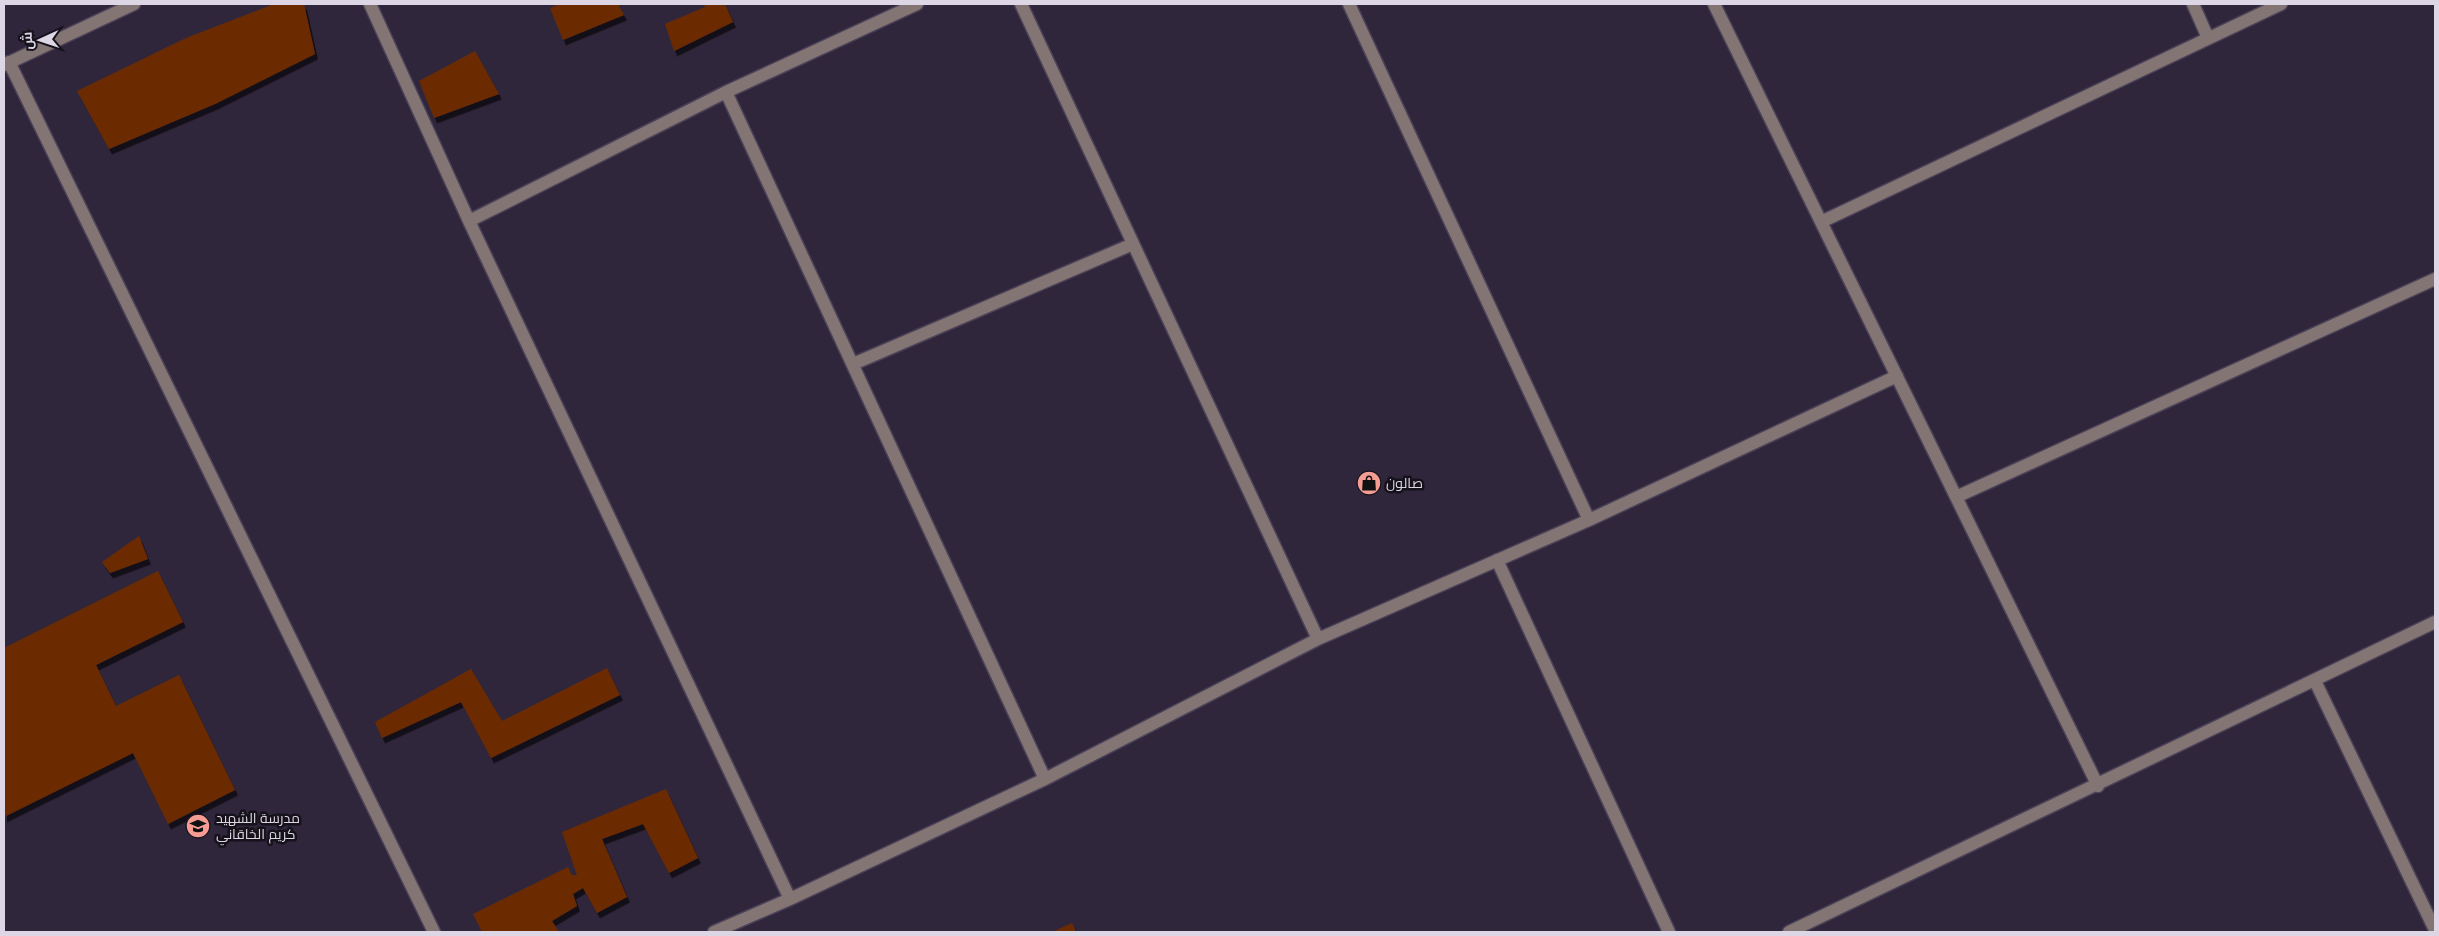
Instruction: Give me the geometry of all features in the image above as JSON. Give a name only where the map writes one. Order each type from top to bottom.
[{"type":"street","points":[[134,4],[6,63],[434,932]]},
{"type":"street","points":[[370,4],[469,221],[790,899]]},
{"type":"street","points":[[469,221],[726,92],[917,4]]},
{"type":"street","points":[[1020,4],[1318,639]]},
{"type":"street","points":[[1349,4],[1589,520]]},
{"type":"street","points":[[1714,4],[2098,786]]},
{"type":"street","points":[[2193,4],[2208,38]]},
{"type":"street","points":[[1821,222],[2281,4]]},
{"type":"street","points":[[726,92],[1045,779]]},
{"type":"street","points":[[852,364],[1133,244]]},
{"type":"street","points":[[1956,497],[2435,279]]},
{"type":"street","points":[[714,932],[790,899],[1045,779],[1318,639],[1589,520],[1897,376]]},
{"type":"street","points":[[1497,560],[1669,932]]},
{"type":"street","points":[[1789,932],[2098,786],[2435,622]]},
{"type":"street","points":[[2315,681],[2435,930]]},
{"type":"building","points":[[274,4],[304,4],[315,54],[215,104],[109,149],[77,91],[186,38]]},
{"type":"building","points":[[560,4],[618,4],[624,15],[563,40],[550,8]]},
{"type":"building","points":[[704,4],[725,4],[733,22],[674,51],[665,24],[705,7]]},
{"type":"building","points":[[475,51],[499,94],[434,118],[419,81]]},
{"type":"building","points":[[139,536],[148,559],[110,573],[102,562]]},
{"type":"building","points":[[158,571],[183,622],[96,665],[116,706],[179,675],[235,790],[168,824],[133,753],[4,817],[4,648]]},
{"type":"building","points":[[607,668],[620,695],[491,758],[461,702],[382,738],[375,722],[471,669],[502,721]]},
{"type":"building","points":[[666,789],[698,858],[669,873],[643,824],[602,839],[627,897],[597,913],[583,888],[573,894],[577,906],[552,921],[559,932],[482,932],[473,914],[568,867],[572,875],[577,875],[562,832]]},
{"type":"building","points":[[1072,923],[1076,932],[1052,932]]},
{"type":"place","name":"صالون","points":[[1369,483]]},
{"type":"place","name":"مدرسة الشهيد كريم الخاقاني","points":[[198,826]]}]
